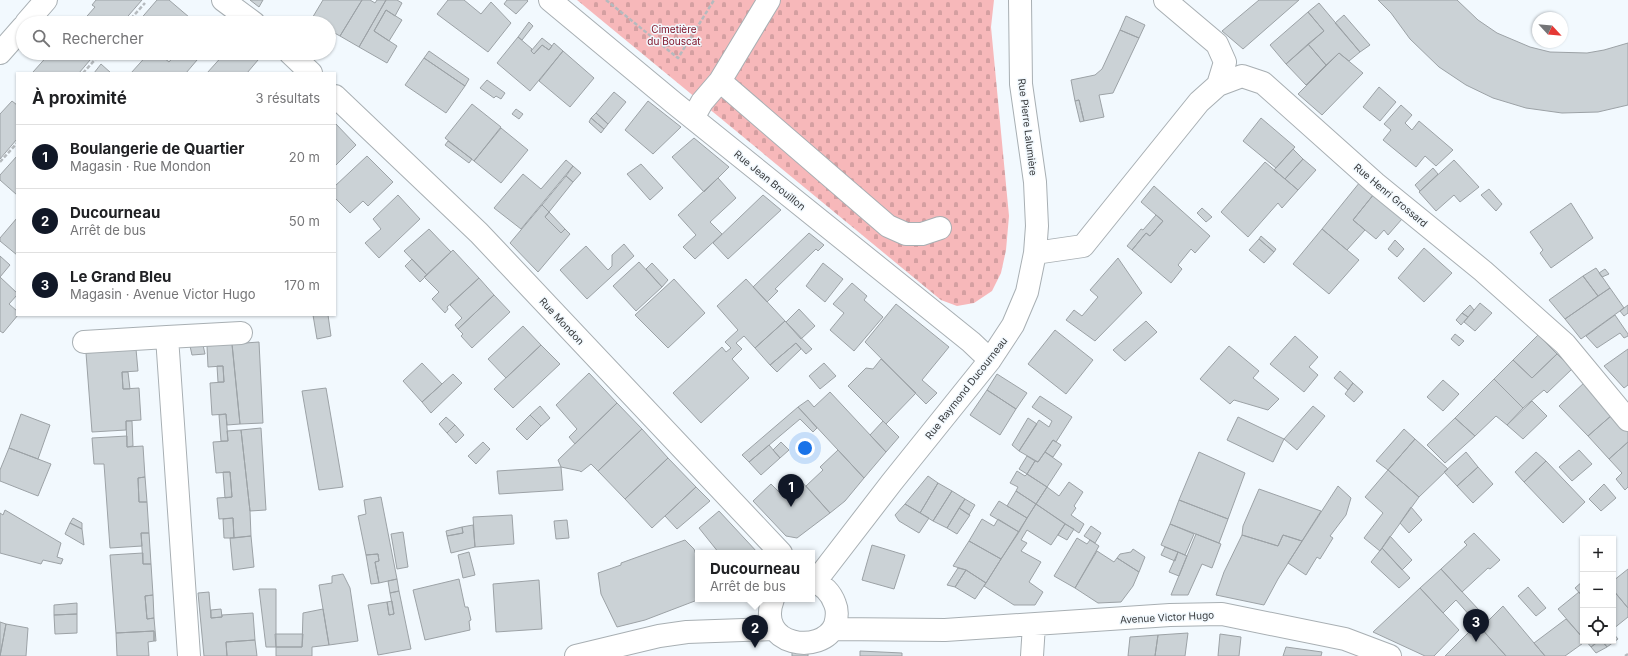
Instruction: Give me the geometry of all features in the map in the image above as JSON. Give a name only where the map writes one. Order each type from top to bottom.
[{"type":"street","points":[[32,16],[46,0]]},
{"type":"street","points":[[223,0],[245,16]]},
{"type":"street","name":"Rue Jean Brouillon","points":[[550,0],[693,118],[965,337],[990,360]]},
{"type":"street","points":[[693,118],[702,102],[720,81],[770,0]]},
{"type":"street","name":"Rue Pierre Lalumière","points":[[1020,0],[1021,84],[1035,182],[1037,226],[1035,253]]},
{"type":"street","points":[[1035,253],[1083,246],[1199,102],[1218,85],[1225,62],[1218,44],[1166,0]]},
{"type":"street","points":[[0,53],[16,35]]},
{"type":"street","points":[[297,60],[310,72]]},
{"type":"street","name":"Rue Henri Grossard","points":[[1218,85],[1242,76],[1263,83],[1374,183],[1483,270],[1565,344],[1628,420]]},
{"type":"street","points":[[720,81],[888,226],[906,234],[922,234],[940,228]]},
{"type":"street","name":"Rue Mondon","points":[[336,97],[478,233],[778,550]]},
{"type":"street","name":"Rue Raymond Ducourneau","points":[[815,579],[990,360],[1013,326],[1028,292],[1035,253]]},
{"type":"street","points":[[84,342],[241,332]]},
{"type":"street","points":[[167,337],[188,656]]},
{"type":"street","points":[[576,656],[652,638],[687,632],[777,641],[798,647],[809,648],[828,638],[834,629],[837,618],[836,606],[832,596],[824,588],[815,583]]},
{"type":"street","points":[[772,602],[770,606],[770,618],[777,641]]},
{"type":"street","name":"Avenue Victor Hugo","points":[[834,629],[945,630],[1170,615],[1222,614],[1345,639],[1381,654]]},
{"type":"street","points":[[1032,656],[1034,625]]},
{"type":"path","points":[[606,0],[678,58],[714,0]]},
{"type":"path","points":[[133,16],[145,3]]},
{"type":"path","points":[[84,72],[95,60]]},
{"type":"path","points":[[0,162],[16,144]]},
{"type":"green space","name":"Cimetière du Bouscat","points":[[577,0],[994,0],[991,27],[1009,216],[1006,250],[1001,273],[992,291],[974,303],[957,306],[941,300]]},
{"type":"building","points":[[96,0],[142,0],[128,16],[87,16],[95,7],[92,5]]},
{"type":"building","points":[[157,0],[169,0],[188,16],[143,16]]},
{"type":"building","points":[[250,0],[263,0],[259,7]]},
{"type":"building","points":[[323,0],[362,0],[340,36],[336,34],[336,16],[313,16]]},
{"type":"building","points":[[362,0],[370,0],[375,3],[377,0],[386,0],[359,47],[340,36]]},
{"type":"building","points":[[386,0],[397,0],[402,3],[395,16],[386,10],[374,31],[397,46],[387,63],[359,47]]},
{"type":"building","points":[[448,0],[464,0],[481,14],[491,2],[511,23],[488,52],[437,14]]},
{"type":"building","points":[[507,0],[528,1],[516,14],[504,4]]},
{"type":"building","points":[[1259,0],[1299,0],[1243,49],[1222,31]]},
{"type":"building","points":[[1378,0],[1457,0],[1478,20],[1497,33],[1532,48],[1550,52],[1587,53],[1628,43],[1628,105],[1598,112],[1562,113],[1526,108],[1493,98],[1466,85],[1439,67],[1410,39],[1391,13]]},
{"type":"building","points":[[1319,3],[1360,52],[1349,61],[1339,53],[1326,65],[1308,44],[1324,31],[1308,12]]},
{"type":"building","points":[[386,10],[402,20],[389,41],[374,31]]},
{"type":"building","points":[[1308,12],[1324,31],[1286,64],[1270,45]]},
{"type":"building","points":[[1344,15],[1370,45],[1360,52],[1335,23]]},
{"type":"building","points":[[1126,16],[1145,25],[1139,38],[1120,30]]},
{"type":"building","points":[[529,22],[533,26],[522,40],[518,37]]},
{"type":"building","points":[[1120,30],[1139,38],[1113,93],[1099,95],[1104,117],[1084,121],[1079,100],[1075,101],[1071,80],[1095,75],[1102,69]]},
{"type":"building","points":[[518,37],[532,49],[531,51],[534,54],[542,45],[549,50],[554,43],[563,51],[530,91],[497,63]]},
{"type":"building","points":[[542,38],[552,46],[549,50],[542,45],[534,54],[531,51]]},
{"type":"building","points":[[1308,44],[1326,65],[1306,85],[1286,64]]},
{"type":"building","points":[[429,51],[469,79],[465,86],[424,58]]},
{"type":"building","points":[[563,51],[594,78],[570,107],[539,81]]},
{"type":"building","points":[[1339,53],[1363,73],[1322,115],[1298,94]]},
{"type":"building","points":[[424,58],[465,86],[446,113],[405,85]]},
{"type":"building","points":[[44,60],[90,60],[80,72],[33,72]]},
{"type":"building","points":[[143,60],[167,60],[169,62],[171,60],[197,60],[187,72],[132,72]]},
{"type":"building","points":[[219,60],[258,60],[248,72],[208,72]]},
{"type":"building","points":[[101,64],[110,72],[95,72]]},
{"type":"building","points":[[487,80],[505,93],[501,99],[496,96],[494,98],[480,88]]},
{"type":"building","points":[[1379,87],[1396,102],[1380,121],[1363,107]]},
{"type":"building","points":[[614,92],[626,102],[608,124],[596,113]]},
{"type":"building","points":[[1079,100],[1084,121],[1080,122],[1075,101]]},
{"type":"building","points":[[12,101],[16,104],[16,140],[0,159],[0,114]]},
{"type":"building","points":[[648,101],[681,127],[653,154],[625,130]]},
{"type":"building","points":[[472,104],[501,127],[474,161],[445,138]]},
{"type":"building","points":[[1401,105],[1412,115],[1405,123],[1412,130],[1419,121],[1453,150],[1436,166],[1425,156],[1416,167],[1383,140],[1391,130],[1384,124]]},
{"type":"building","points":[[516,109],[523,114],[519,119],[512,114]]},
{"type":"building","points":[[596,113],[608,124],[604,129],[591,118]]},
{"type":"building","points":[[591,118],[604,129],[601,133],[589,122]]},
{"type":"building","points":[[1261,118],[1295,147],[1276,168],[1243,141]]},
{"type":"building","points":[[336,124],[356,145],[336,165]]},
{"type":"building","points":[[501,128],[528,150],[501,183],[474,161]]},
{"type":"building","points":[[694,138],[729,167],[704,192],[672,157]]},
{"type":"building","points":[[448,141],[472,159],[469,163],[445,145]]},
{"type":"building","points":[[1293,149],[1303,159],[1285,179],[1274,170]]},
{"type":"building","points":[[367,156],[393,182],[368,206],[363,201],[350,213],[336,199],[336,185]]},
{"type":"building","points":[[16,157],[16,194],[0,180],[0,175]]},
{"type":"building","points":[[1303,159],[1316,170],[1298,190],[1285,179]]},
{"type":"building","points":[[566,160],[573,166],[521,229],[494,208],[523,174],[541,189]]},
{"type":"building","points":[[1454,160],[1479,187],[1460,202],[1454,195],[1436,211],[1419,192]]},
{"type":"building","points":[[1265,162],[1298,190],[1282,208],[1278,203],[1248,237],[1221,212]]},
{"type":"building","points":[[641,164],[663,188],[650,200],[627,174]]},
{"type":"building","points":[[573,166],[581,173],[573,182],[566,176]]},
{"type":"building","points":[[1433,168],[1438,174],[1420,191],[1415,185]]},
{"type":"building","points":[[566,176],[573,182],[549,212],[542,205]]},
{"type":"building","points":[[718,178],[736,198],[710,222],[722,234],[695,259],[683,247],[696,235],[678,215]]},
{"type":"building","points":[[1360,182],[1374,194],[1353,220],[1365,230],[1347,250],[1322,229]]},
{"type":"building","points":[[1154,186],[1210,236],[1195,253],[1191,249],[1178,265],[1182,269],[1171,283],[1132,250],[1146,233],[1150,236],[1163,221],[1141,202]]},
{"type":"building","points":[[1489,189],[1502,204],[1496,211],[1481,195]]},
{"type":"building","points":[[1374,194],[1402,219],[1388,235],[1384,230],[1376,239],[1353,220]]},
{"type":"building","points":[[398,195],[420,219],[379,258],[365,243],[381,229],[373,219]]},
{"type":"building","points":[[763,195],[781,210],[728,259],[713,243]]},
{"type":"building","points":[[1571,203],[1593,238],[1551,268],[1540,253],[1543,250],[1530,232]]},
{"type":"building","points":[[542,205],[549,212],[545,217],[561,233],[565,229],[570,234],[538,272],[510,243]]},
{"type":"building","points":[[1202,208],[1212,217],[1206,222],[1197,213]]},
{"type":"building","points":[[549,212],[565,229],[561,233],[545,217]]},
{"type":"building","points":[[1156,215],[1163,221],[1150,236],[1146,233],[1132,250],[1127,246],[1141,229],[1143,230]]},
{"type":"building","points":[[16,219],[16,254],[0,241],[0,238]]},
{"type":"building","points":[[429,229],[451,252],[427,275],[404,251]]},
{"type":"building","points":[[1322,229],[1359,260],[1329,294],[1293,264]]},
{"type":"building","points":[[809,233],[824,245],[818,251],[816,249],[775,289],[778,291],[767,302],[753,287]]},
{"type":"building","points":[[1261,236],[1276,249],[1274,252],[1259,239]]},
{"type":"building","points":[[1259,239],[1274,252],[1264,263],[1249,250]]},
{"type":"building","points":[[1395,240],[1404,249],[1397,257],[1388,249]]},
{"type":"building","points":[[624,244],[634,256],[587,299],[560,270],[586,246],[608,270],[612,266],[612,255]]},
{"type":"building","points":[[1424,248],[1452,273],[1424,302],[1398,278]]},
{"type":"building","points":[[453,250],[479,278],[447,307],[448,309],[445,313],[432,299],[439,292],[424,277]]},
{"type":"building","points":[[0,256],[10,265],[0,277]]},
{"type":"building","points":[[1118,258],[1142,293],[1095,341],[1066,320],[1074,310],[1082,316],[1098,297],[1090,290]]},
{"type":"building","points":[[412,259],[427,275],[420,282],[405,266]]},
{"type":"building","points":[[639,262],[662,287],[636,311],[613,286]]},
{"type":"building","points":[[652,263],[668,280],[662,287],[646,269]]},
{"type":"building","points":[[823,263],[843,279],[825,302],[806,286]]},
{"type":"building","points":[[1596,268],[1610,288],[1598,296],[1583,276]]},
{"type":"building","points":[[1605,269],[1609,274],[1602,277],[1599,273]]},
{"type":"building","points":[[1583,276],[1598,296],[1565,319],[1549,300]]},
{"type":"building","points":[[0,277],[16,292],[16,296],[9,304],[16,310],[17,316],[3,333],[0,331]]},
{"type":"building","points":[[479,278],[494,295],[458,329],[455,325],[462,318],[450,305]]},
{"type":"building","points":[[674,279],[705,313],[668,348],[635,315]]},
{"type":"building","points":[[746,279],[785,321],[755,348],[744,336],[736,343],[742,349],[732,359],[749,378],[701,423],[673,393],[722,347],[726,352],[731,348],[725,342],[738,330],[717,306]]},
{"type":"building","points":[[852,283],[867,296],[864,300],[883,317],[854,351],[830,330],[844,313],[833,304]]},
{"type":"building","points":[[1610,288],[1624,308],[1581,339],[1565,319]]},
{"type":"building","points":[[494,295],[510,312],[472,348],[461,336],[463,334],[458,329]]},
{"type":"building","points":[[1480,303],[1492,313],[1475,331],[1464,322]]},
{"type":"building","points":[[896,304],[949,347],[922,380],[937,393],[926,404],[865,342]]},
{"type":"building","points":[[1470,305],[1474,310],[1468,317],[1462,313]]},
{"type":"building","points":[[1628,305],[1628,313],[1624,316],[1620,311]]},
{"type":"building","points":[[799,309],[815,326],[801,339],[786,322]]},
{"type":"building","points":[[1462,313],[1468,317],[1461,325],[1456,320]]},
{"type":"building","points":[[1615,315],[1628,336],[1624,338],[1620,333],[1597,348],[1586,336]]},
{"type":"building","points":[[313,316],[328,316],[331,336],[317,339]]},
{"type":"building","points":[[785,321],[812,349],[806,354],[796,343],[770,365],[755,348]]},
{"type":"building","points":[[1146,321],[1157,332],[1125,361],[1113,350]]},
{"type":"building","points":[[523,326],[541,345],[506,378],[488,359]]},
{"type":"building","points":[[1055,330],[1093,360],[1066,394],[1028,364]]},
{"type":"building","points":[[1455,334],[1464,341],[1459,346],[1451,339]]},
{"type":"building","points":[[1538,335],[1557,354],[1532,378],[1513,360]]},
{"type":"building","points":[[1295,336],[1318,357],[1309,367],[1318,375],[1304,392],[1270,364]]},
{"type":"building","points":[[259,342],[263,423],[240,424],[232,344]]},
{"type":"building","points":[[796,343],[801,349],[777,372],[770,365]]},
{"type":"building","points":[[232,344],[240,424],[227,425],[226,414],[212,415],[210,383],[224,382],[223,366],[208,367],[207,346]]},
{"type":"building","points":[[203,345],[205,354],[192,355],[190,346]]},
{"type":"building","points":[[541,345],[560,364],[513,408],[494,389]]},
{"type":"building","points":[[1229,346],[1259,371],[1253,378],[1279,399],[1268,410],[1234,400],[1230,404],[1200,379]]},
{"type":"building","points":[[136,349],[138,371],[122,372],[123,389],[139,388],[141,420],[126,421],[126,430],[92,432],[86,353]]},
{"type":"building","points":[[1628,349],[1628,385],[1624,388],[1604,366]]},
{"type":"building","points":[[1557,354],[1572,369],[1547,393],[1544,390],[1523,408],[1494,379],[1513,360],[1532,378]]},
{"type":"building","points":[[881,359],[916,393],[886,424],[848,386],[866,368],[873,369]]},
{"type":"building","points":[[422,363],[442,384],[422,402],[403,381]]},
{"type":"building","points":[[824,363],[836,376],[820,389],[809,376]]},
{"type":"building","points":[[217,366],[223,366],[224,382],[218,382]]},
{"type":"building","points":[[1340,371],[1353,383],[1348,390],[1334,378]]},
{"type":"building","points":[[122,372],[128,372],[130,389],[123,389]]},
{"type":"building","points":[[589,373],[617,403],[575,444],[569,437],[577,429],[556,405]]},
{"type":"building","points":[[453,374],[462,383],[431,413],[422,402]]},
{"type":"building","points":[[997,374],[1027,393],[1016,409],[987,390]]},
{"type":"building","points":[[1494,379],[1523,408],[1507,425],[1496,416],[1475,436],[1455,418]]},
{"type":"building","points":[[1443,380],[1459,394],[1443,411],[1427,397]]},
{"type":"building","points":[[1585,382],[1612,415],[1588,436],[1559,406]]},
{"type":"building","points":[[1353,383],[1363,392],[1354,402],[1345,394]]},
{"type":"building","points":[[326,388],[343,487],[319,490],[302,391]]},
{"type":"building","points":[[987,390],[1016,409],[1000,435],[970,415]]},
{"type":"building","points":[[830,392],[886,452],[864,478],[798,407],[808,400],[814,407]]},
{"type":"building","points":[[1040,396],[1072,417],[1056,442],[1053,440],[1038,462],[1019,451],[1039,420],[1049,427],[1052,421],[1032,407]]},
{"type":"building","points":[[1532,401],[1547,416],[1523,439],[1507,425]]},
{"type":"building","points":[[617,403],[642,429],[598,471],[591,464],[581,472],[561,467],[558,460]]},
{"type":"building","points":[[540,406],[550,418],[541,426],[530,415]]},
{"type":"building","points":[[1313,406],[1325,416],[1297,450],[1284,439]]},
{"type":"building","points":[[798,407],[817,428],[813,432],[800,419],[749,462],[742,455]]},
{"type":"building","points":[[21,414],[50,425],[38,459],[9,448]]},
{"type":"building","points":[[226,414],[228,441],[221,441],[219,415]]},
{"type":"building","points":[[530,415],[541,426],[527,440],[516,429]]},
{"type":"building","points":[[1612,415],[1628,431],[1628,442],[1609,459],[1588,436]]},
{"type":"building","points":[[446,417],[455,425],[447,433],[439,424]]},
{"type":"building","points":[[1238,417],[1284,439],[1273,462],[1227,440]]},
{"type":"building","points":[[1028,418],[1037,424],[1019,451],[1012,445]]},
{"type":"building","points":[[1455,418],[1475,436],[1445,463],[1427,445]]},
{"type":"building","points":[[126,421],[132,421],[133,446],[127,447]]},
{"type":"building","points":[[883,421],[899,437],[886,452],[870,435]]},
{"type":"building","points":[[455,425],[464,435],[456,443],[447,433]]},
{"type":"building","points":[[261,428],[266,510],[250,511],[241,430]]},
{"type":"building","points":[[642,429],[668,458],[625,499],[598,471]]},
{"type":"building","points":[[1404,429],[1415,439],[1388,470],[1376,461]]},
{"type":"building","points":[[241,430],[250,511],[251,536],[234,538],[233,518],[219,519],[217,498],[232,497],[230,472],[216,473],[213,442],[228,441],[227,431]]},
{"type":"building","points":[[127,436],[127,447],[143,446],[145,477],[138,478],[139,502],[147,502],[149,533],[141,533],[142,546],[110,548],[104,464],[94,464],[92,438]]},
{"type":"building","points":[[1415,439],[1448,469],[1419,497],[1388,470]]},
{"type":"building","points":[[1053,440],[1061,445],[1053,457],[1045,452]]},
{"type":"building","points":[[483,442],[490,449],[476,464],[468,456]]},
{"type":"building","points":[[781,442],[789,450],[780,458],[773,450]]},
{"type":"building","points":[[1628,442],[1628,487],[1625,490],[1616,479],[1622,473],[1609,459]]},
{"type":"building","points":[[769,445],[780,458],[761,475],[749,462]]},
{"type":"building","points":[[9,448],[51,464],[38,496],[0,481],[0,470]]},
{"type":"building","points":[[838,450],[864,478],[845,501],[830,513],[806,486],[823,470],[820,467]]},
{"type":"building","points":[[1579,450],[1592,464],[1572,481],[1559,467]]},
{"type":"building","points":[[1045,452],[1062,464],[1047,487],[1027,474],[1035,461],[1038,462]]},
{"type":"building","points":[[1199,452],[1245,473],[1228,519],[1179,500]]},
{"type":"building","points":[[1466,452],[1478,467],[1457,486],[1444,472]]},
{"type":"building","points":[[1536,452],[1546,461],[1524,482],[1515,472]]},
{"type":"building","points":[[1027,456],[1035,461],[1027,474],[1019,469]]},
{"type":"building","points":[[668,458],[696,487],[652,528],[625,499]]},
{"type":"building","points":[[1546,461],[1585,502],[1563,523],[1524,482]]},
{"type":"building","points":[[561,467],[563,490],[499,494],[497,471]]},
{"type":"building","points":[[1478,467],[1493,484],[1473,503],[1457,486]]},
{"type":"building","points":[[1388,470],[1419,497],[1380,551],[1364,538],[1383,513],[1365,497]]},
{"type":"building","points":[[1017,471],[1025,476],[1027,474],[1047,487],[1036,504],[1016,491],[1018,487],[1010,483]]},
{"type":"building","points":[[223,472],[230,472],[232,497],[225,498]]},
{"type":"building","points":[[928,476],[938,483],[920,513],[905,504]]},
{"type":"building","points":[[145,477],[147,502],[139,502],[138,478]]},
{"type":"building","points":[[801,481],[830,513],[797,538],[786,536],[753,501],[771,484],[784,497]]},
{"type":"building","points":[[1069,482],[1083,492],[1074,506],[1076,508],[1071,515],[1084,524],[1079,533],[1036,504],[1047,487],[1059,496]]},
{"type":"building","points":[[938,483],[952,491],[933,521],[920,513]]},
{"type":"building","points":[[1604,484],[1616,498],[1601,511],[1589,499]]},
{"type":"building","points":[[1338,486],[1351,498],[1346,515],[1330,536],[1333,538],[1320,559],[1317,557],[1306,575],[1288,563]]},
{"type":"building","points":[[696,487],[710,501],[677,529],[665,516]]},
{"type":"building","points":[[1259,489],[1321,511],[1302,541],[1283,535],[1278,546],[1242,535],[1243,526]]},
{"type":"building","points":[[952,491],[965,499],[947,528],[933,521]]},
{"type":"building","points":[[1016,491],[1036,504],[1027,518],[1007,506]]},
{"type":"building","points":[[381,497],[397,579],[379,583],[375,562],[379,561],[378,554],[366,555],[358,516],[366,514],[364,500]]},
{"type":"building","points":[[965,499],[975,505],[969,515],[959,508]]},
{"type":"building","points":[[1179,500],[1228,519],[1219,543],[1170,524]]},
{"type":"building","points":[[999,501],[1027,518],[1019,532],[990,515]]},
{"type":"building","points":[[905,504],[929,518],[919,533],[899,521],[895,515]]},
{"type":"building","points":[[1036,504],[1065,524],[1051,545],[1027,530],[1021,540],[1027,543],[1021,551],[1041,562],[1029,582],[1043,592],[1035,605],[1014,605],[984,586]]},
{"type":"building","points":[[1411,507],[1422,520],[1409,533],[1400,523]]},
{"type":"building","points":[[959,508],[970,515],[957,534],[947,528]]},
{"type":"building","points":[[5,510],[61,543],[57,557],[63,559],[61,564],[43,560],[41,564],[0,553],[0,513],[3,515]]},
{"type":"building","points":[[719,511],[755,550],[717,550],[699,528]]},
{"type":"building","points":[[512,515],[514,544],[475,547],[473,517]]},
{"type":"building","points":[[73,518],[82,523],[82,529],[70,523]]},
{"type":"building","points":[[233,518],[234,538],[224,538],[223,519]]},
{"type":"building","points":[[982,519],[994,526],[998,519],[1019,532],[1001,559],[969,541]]},
{"type":"building","points":[[567,520],[569,538],[556,539],[554,521]]},
{"type":"building","points":[[70,523],[82,529],[84,545],[65,534]]},
{"type":"building","points":[[1065,524],[1074,529],[1067,540],[1058,535]]},
{"type":"building","points":[[1170,524],[1194,534],[1185,555],[1161,545]]},
{"type":"building","points":[[473,525],[475,547],[451,553],[447,536],[463,533],[462,527]]},
{"type":"building","points":[[1091,526],[1101,533],[1095,543],[1084,536]]},
{"type":"building","points":[[462,527],[463,533],[447,536],[446,531]]},
{"type":"building","points":[[403,532],[408,567],[397,569],[391,534]]},
{"type":"building","points":[[141,533],[149,533],[151,564],[143,564]]},
{"type":"building","points":[[1474,533],[1500,560],[1490,569],[1488,568],[1462,592],[1441,569],[1467,545],[1464,542]]},
{"type":"building","points":[[1196,534],[1221,544],[1212,568],[1202,564],[1188,595],[1171,595]]},
{"type":"building","points":[[1242,535],[1278,546],[1283,535],[1302,541],[1278,579],[1264,605],[1216,595],[1224,572]]},
{"type":"building","points":[[251,536],[254,567],[233,570],[230,538]]},
{"type":"building","points":[[1390,536],[1412,560],[1402,570],[1382,548]]},
{"type":"building","points":[[1077,538],[1087,544],[1090,540],[1099,546],[1075,588],[1054,576]]},
{"type":"building","points":[[685,540],[695,552],[695,601],[645,620],[617,627],[601,594],[598,573],[621,565],[621,563]]},
{"type":"building","points":[[969,541],[1001,559],[986,583],[966,570],[953,566]]},
{"type":"building","points":[[872,545],[905,555],[894,589],[862,580]]},
{"type":"building","points":[[1165,547],[1178,552],[1175,561],[1161,555]]},
{"type":"building","points":[[1382,548],[1410,578],[1399,588],[1371,562]]},
{"type":"building","points":[[1133,549],[1145,557],[1139,572],[1117,558],[1120,554],[1131,552]]},
{"type":"building","points":[[1097,551],[1114,562],[1117,558],[1139,572],[1133,586],[1121,602],[1098,603],[1075,588]]},
{"type":"building","points":[[469,552],[475,575],[463,578],[458,555]]},
{"type":"building","points":[[1178,552],[1187,556],[1179,576],[1169,572]]},
{"type":"building","points":[[143,553],[143,564],[151,564],[153,595],[145,596],[147,619],[154,618],[156,641],[154,641],[154,631],[116,633],[110,555]]},
{"type":"building","points":[[378,554],[379,561],[375,562],[379,583],[371,584],[366,555]]},
{"type":"building","points":[[958,568],[966,570],[955,587],[947,585]]},
{"type":"building","points":[[1441,569],[1479,610],[1471,617],[1456,600],[1443,613],[1420,588]]},
{"type":"building","points":[[1628,569],[1628,608],[1616,594],[1616,579]]},
{"type":"building","points":[[966,570],[986,583],[975,599],[955,587]]},
{"type":"building","points":[[343,574],[350,588],[358,641],[329,645],[319,585],[332,583],[332,576]]},
{"type":"building","points":[[397,579],[399,591],[390,593],[388,581]]},
{"type":"building","points":[[459,579],[465,607],[468,607],[471,620],[469,621],[470,630],[425,640],[413,590]]},
{"type":"building","points":[[539,580],[542,629],[496,632],[493,584]]},
{"type":"building","points":[[1580,584],[1580,594],[1575,588]]},
{"type":"building","points":[[1528,587],[1546,608],[1536,616],[1518,596]]},
{"type":"building","points":[[1420,588],[1459,630],[1434,656],[1425,656],[1373,632]]},
{"type":"building","points":[[259,589],[276,589],[276,647],[266,647]]},
{"type":"building","points":[[399,591],[411,649],[378,655],[368,605],[387,602],[389,615],[394,614],[390,593]]},
{"type":"building","points":[[209,592],[211,618],[222,617],[222,615],[253,613],[255,640],[226,642],[227,656],[204,656],[198,593]]},
{"type":"building","points":[[1579,592],[1580,635],[1558,609]]},
{"type":"building","points":[[1616,594],[1628,608],[1628,617],[1616,627]]},
{"type":"building","points":[[153,595],[154,618],[147,619],[145,596]]},
{"type":"building","points":[[392,601],[394,614],[389,615],[387,602]]},
{"type":"building","points":[[77,603],[77,614],[54,615],[54,605]]},
{"type":"building","points":[[1503,606],[1545,656],[1506,656],[1481,628]]},
{"type":"building","points":[[221,609],[222,617],[211,618],[211,610]]},
{"type":"building","points":[[323,609],[329,645],[312,647],[312,656],[276,656],[276,647],[302,647],[303,613]]},
{"type":"building","points":[[77,614],[77,633],[55,634],[54,615]]},
{"type":"building","points":[[1566,619],[1580,635],[1580,644],[1582,644],[1565,656],[1545,656],[1534,643]]},
{"type":"building","points":[[0,622],[6,624],[0,656]]},
{"type":"building","points":[[6,624],[28,628],[26,656],[0,656]]},
{"type":"building","points":[[1477,624],[1506,656],[1445,656]]},
{"type":"building","points":[[154,631],[154,641],[148,642],[149,656],[117,656],[116,633]]},
{"type":"building","points":[[1188,633],[1185,656],[1155,656],[1158,635]]},
{"type":"building","points":[[275,634],[303,634],[302,647],[276,647]]},
{"type":"building","points":[[1220,634],[1241,637],[1239,656],[1218,656]]},
{"type":"building","points":[[1158,635],[1155,656],[1128,656],[1130,637]]},
{"type":"building","points":[[255,640],[257,656],[227,656],[226,642]]},
{"type":"building","points":[[1595,644],[1604,644],[1607,647],[1596,653],[1591,647]]},
{"type":"building","points":[[1286,647],[1322,652],[1321,656],[1283,656]]},
{"type":"building","points":[[792,650],[808,650],[808,656],[792,656]]},
{"type":"building","points":[[860,651],[902,653],[902,656],[860,656]]},
{"type":"place","name":"Boulangerie de Quartier","points":[[791,507]]},
{"type":"place","name":"Le Grand Bleu","points":[[1476,642]]},
{"type":"place","name":"Ducourneau","points":[[755,648]]}]
